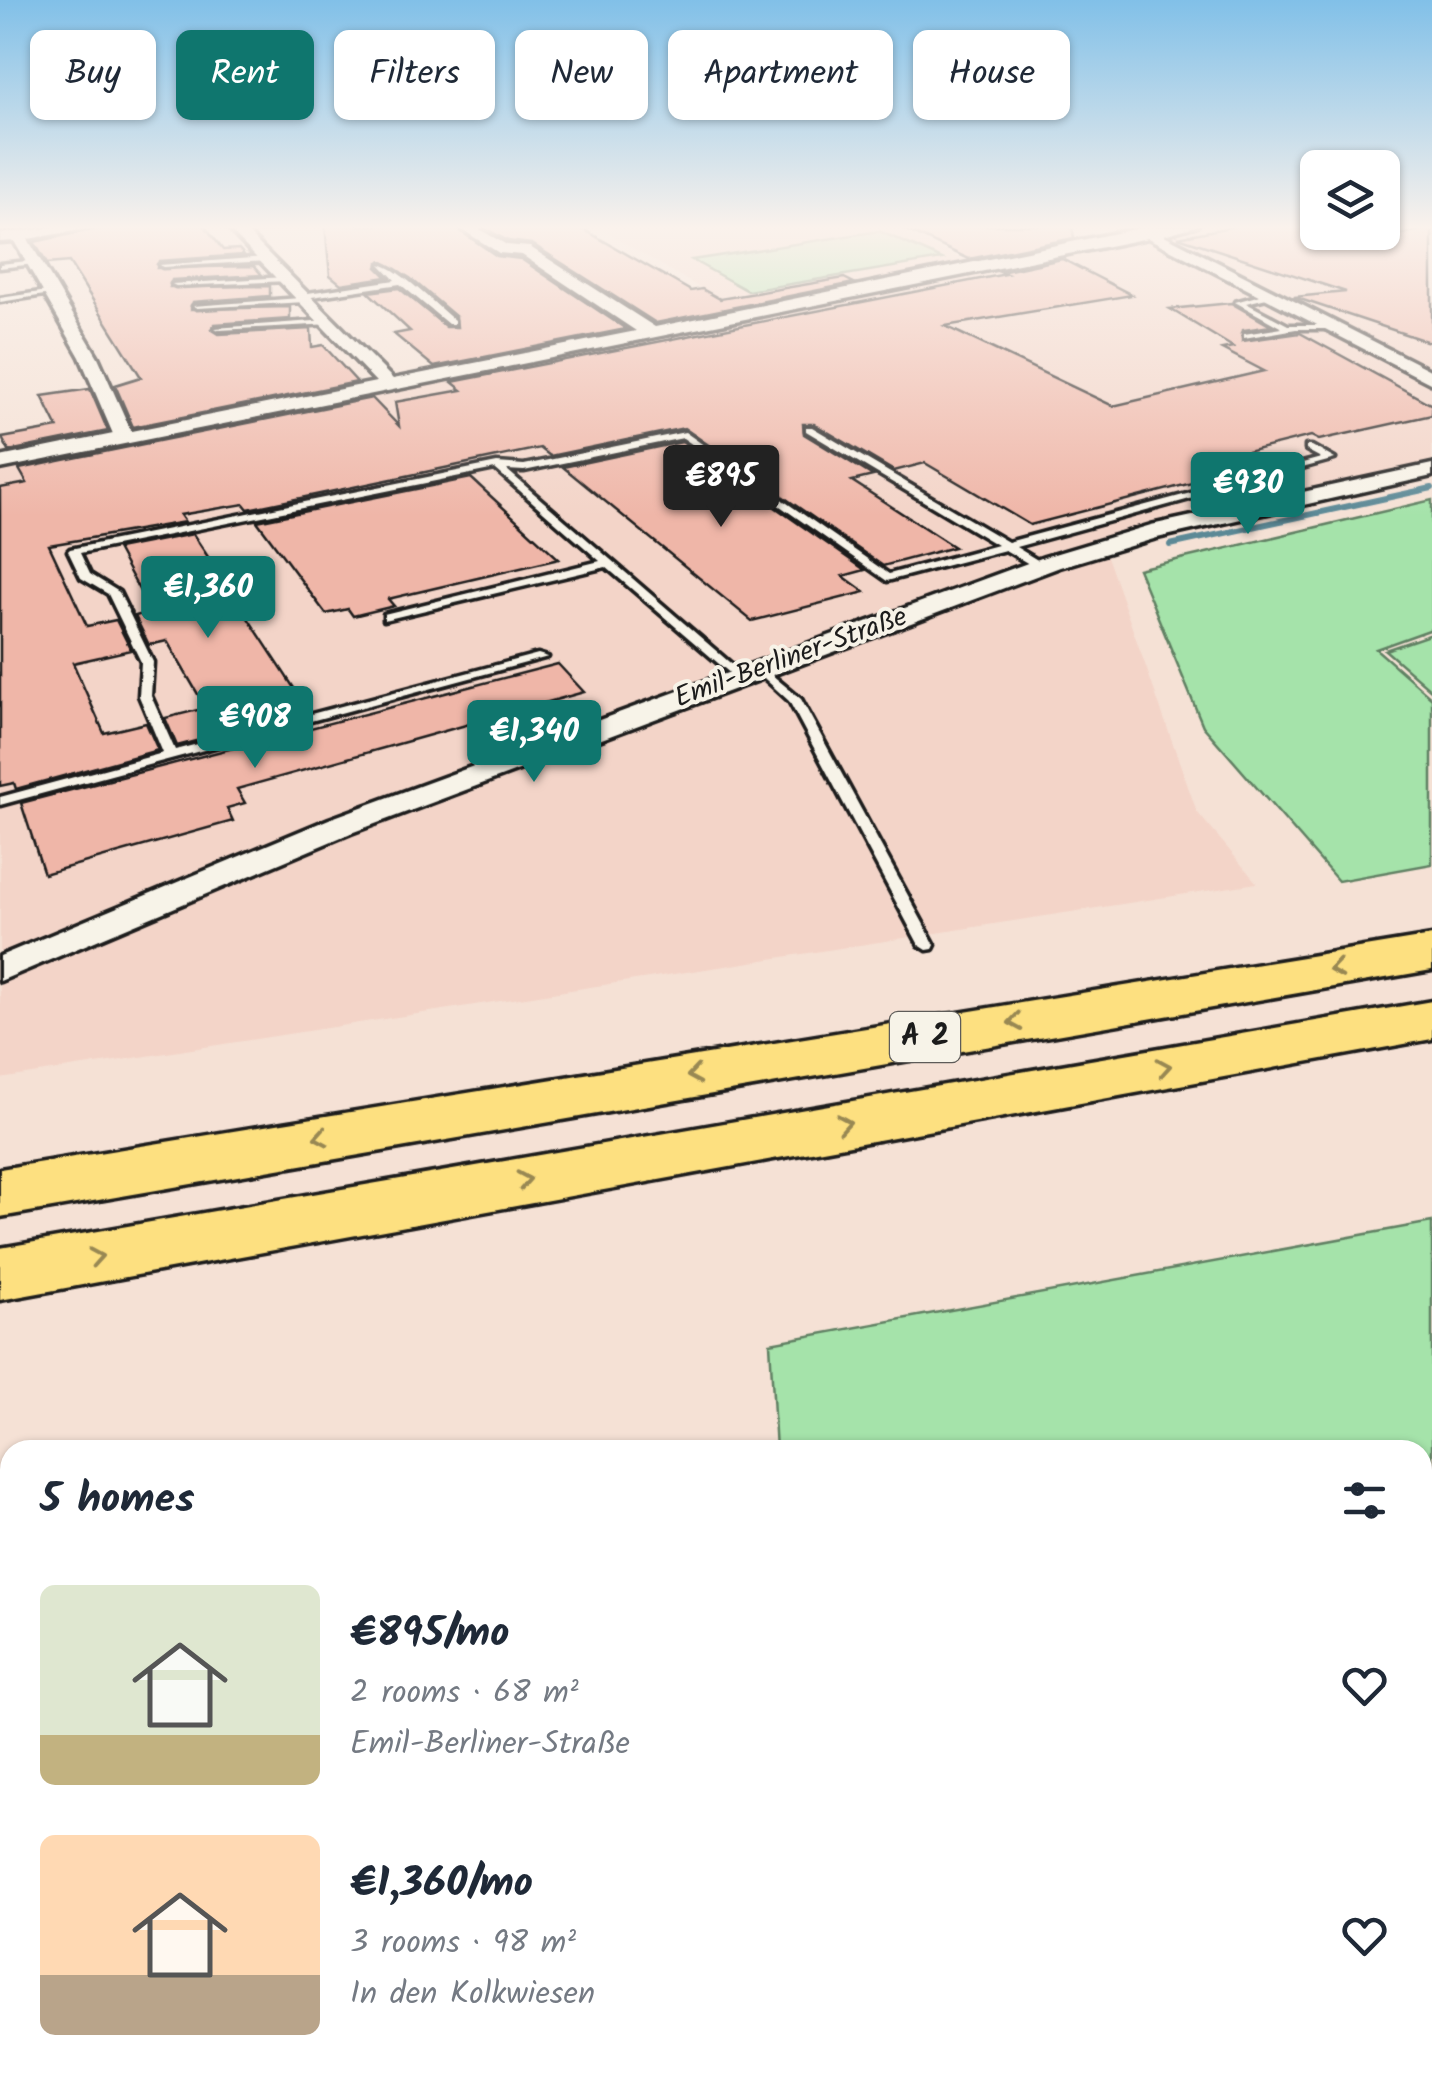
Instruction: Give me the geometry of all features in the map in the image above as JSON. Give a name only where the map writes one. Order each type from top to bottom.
[{"type":"highway","name":"A 2","points":[[0,1193],[1432,953]]},
{"type":"highway","name":"A 2","points":[[0,1274],[1432,1020]]},
{"type":"street","points":[[68,322],[125,439]]},
{"type":"street","points":[[328,322],[388,383]]},
{"type":"street","points":[[634,322],[649,332]]},
{"type":"street","points":[[0,462],[699,322]]},
{"type":"street","points":[[1327,322],[1428,373]]},
{"type":"street","name":"Emil-Berliner-Straße","points":[[0,969],[340,826],[1040,566],[1151,532],[1432,470]]},
{"type":"lane","points":[[219,328],[325,322]]},
{"type":"lane","points":[[1280,322],[1292,328]]},
{"type":"lane","points":[[1247,336],[1334,326]]},
{"type":"lane","points":[[809,429],[1040,566]]},
{"type":"lane","points":[[171,756],[145,696],[147,662],[113,592],[86,576],[74,551],[497,466],[524,468],[685,435],[888,578],[1004,544],[1292,473],[1330,459],[1308,448]]},
{"type":"lane","points":[[497,466],[607,563],[750,673],[794,699],[927,945]]},
{"type":"lane","points":[[388,616],[607,563]]},
{"type":"lane","points":[[0,802],[542,657]]},
{"type":"shaded area","points":[[705,322],[1432,322],[1432,470],[1103,545],[1197,812],[1257,883],[0,1079],[0,463]]},
{"type":"green space","points":[[1432,500],[1432,629],[1376,649],[1432,698],[1432,864],[1338,881],[1203,726],[1138,569]]},
{"type":"green space","points":[[1432,634],[1432,691],[1385,650]]},
{"type":"green space","points":[[1432,1222],[1432,1440],[775,1440],[770,1343]]},
{"type":"building","points":[[107,322],[243,322],[215,324],[211,329],[219,334],[311,329],[312,347],[323,345],[357,382],[133,427],[115,385],[141,377]]},
{"type":"building","points":[[400,322],[440,322],[446,327],[457,327],[457,322],[616,322],[626,329],[434,367],[394,334],[410,331]]},
{"type":"building","points":[[759,322],[968,322],[945,326],[1113,406],[1264,371],[1222,349],[1233,347],[1192,322],[1264,322],[1271,326],[1243,330],[1242,341],[1300,333],[1432,405],[1432,415],[1319,440],[1311,436],[1223,458],[1246,469],[1030,525],[925,463],[894,471],[814,424],[803,424],[804,434],[873,476],[852,481],[954,547],[883,566],[684,428],[550,456],[540,448],[248,509],[244,504],[180,515],[185,522],[49,545],[87,626],[116,620],[131,650],[73,663],[104,733],[146,723],[158,750],[16,789],[14,783],[0,786],[0,488],[27,483],[19,469],[372,398],[399,426],[395,402],[462,390],[452,382]]},
{"type":"building","points":[[1369,322],[1432,322],[1432,343]]},
{"type":"building","points":[[90,389],[108,431],[9,451],[2,438],[58,428],[42,396]]},
{"type":"building","points":[[682,442],[865,570],[843,576],[865,592],[752,621],[563,467]]},
{"type":"building","points":[[471,478],[559,559],[388,599],[394,606],[353,616],[348,609],[326,614],[257,521]]},
{"type":"building","points":[[193,534],[309,711],[177,746],[165,718],[206,708],[167,641],[149,645],[135,616],[151,612],[117,549]]},
{"type":"building","points":[[558,664],[584,692],[237,789],[245,803],[227,808],[233,821],[44,874],[21,803]]},
{"type":"waterway","points":[[1170,545],[1432,488]]}]
